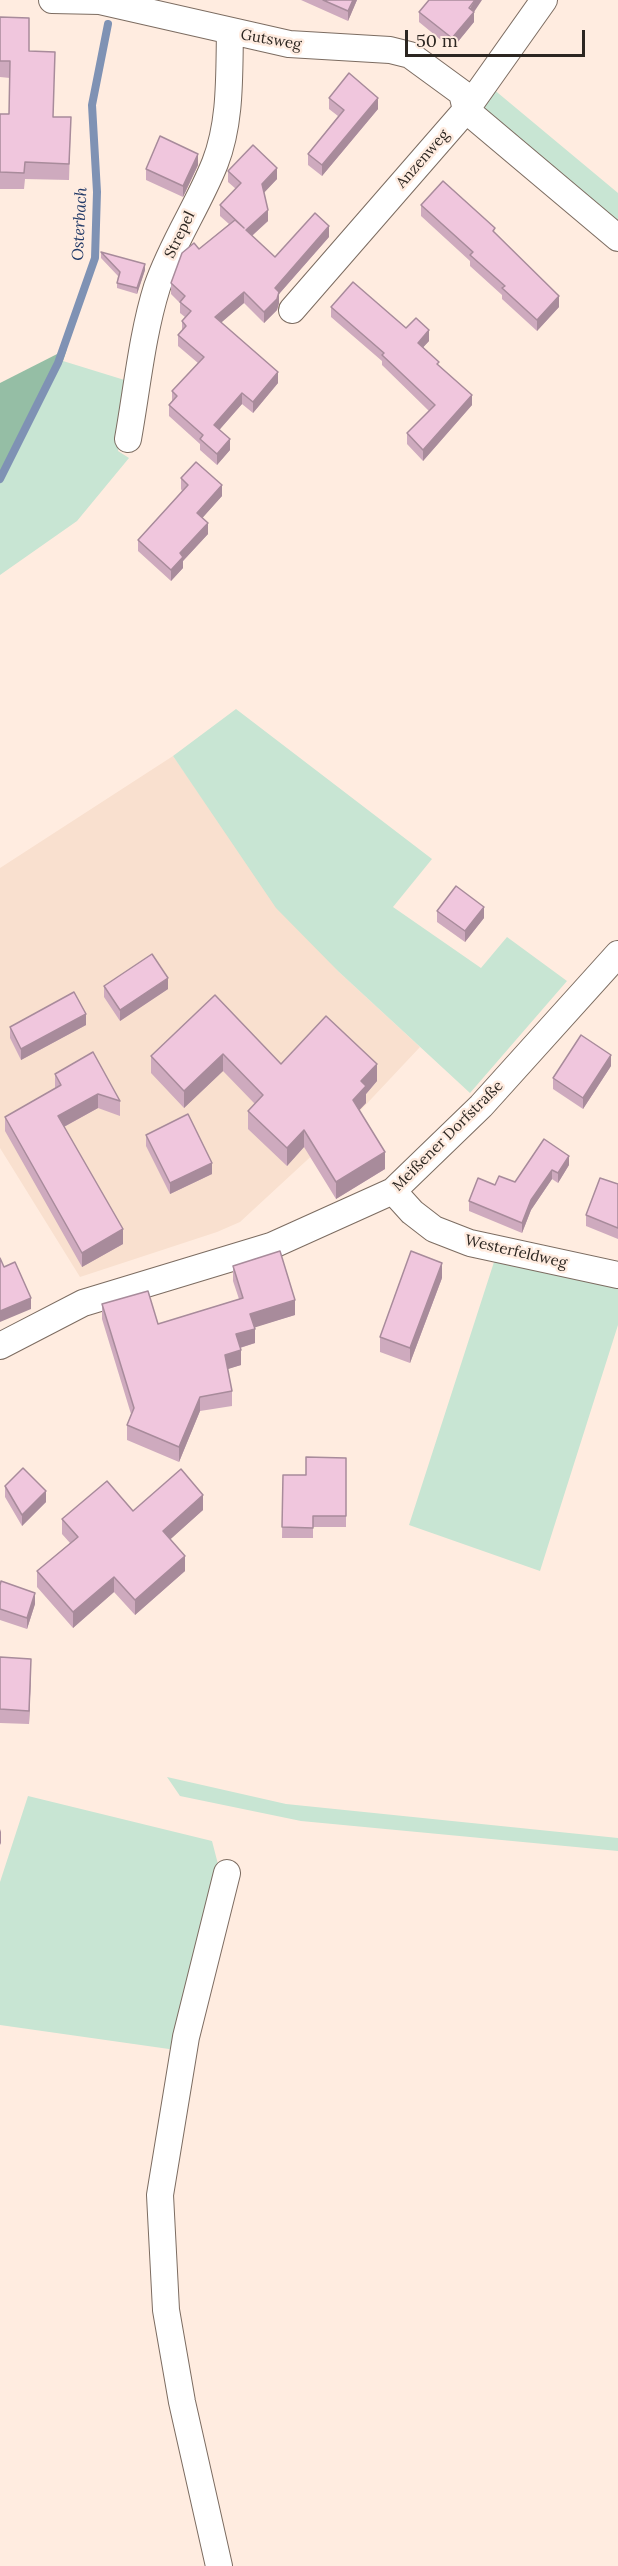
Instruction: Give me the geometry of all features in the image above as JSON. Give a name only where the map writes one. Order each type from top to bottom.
[{"type":"street","name":"Gutsweg","points":[[52,0],[100,1],[289,44],[390,50],[410,55],[462,93],[466,110],[618,238]]},
{"type":"street","name":"Anzenweg","points":[[292,310],[466,110],[544,0]]},
{"type":"street","name":"Strepel","points":[[128,439],[148,325],[157,288],[172,248],[206,184],[222,143],[228,100],[230,32]]},
{"type":"street","name":"Meißener Dorfstraße","points":[[0,1346],[83,1303],[271,1246],[393,1191],[481,1106],[618,954]]},
{"type":"street","name":"Westerfeldweg","points":[[393,1191],[412,1212],[434,1229],[470,1243],[618,1275]]},
{"type":"street","points":[[219,2566],[182,2402],[166,2310],[160,2194],[186,2037],[227,1873]]},
{"type":"shaded area","points":[[173,756],[213,813],[339,972],[420,1047],[358,1113],[240,1222],[217,1232],[80,1277],[0,1148],[0,868]]},
{"type":"green space","points":[[492,88],[618,193],[618,230],[474,109]]},
{"type":"green space","points":[[67,349],[63,361],[0,482],[0,383]]},
{"type":"green space","points":[[63,361],[131,382],[118,451],[129,458],[77,521],[0,575],[0,482]]},
{"type":"green space","points":[[236,709],[432,859],[393,907],[481,968],[507,937],[567,981],[470,1093],[339,972],[276,908],[173,756]]},
{"type":"green space","points":[[494,1262],[618,1287],[618,1325],[540,1571],[409,1525]]},
{"type":"green space","points":[[167,1777],[286,1804],[618,1838],[618,1851],[301,1821],[180,1796]]},
{"type":"green space","points":[[28,1796],[212,1841],[219,1868],[176,2050],[0,2025],[0,1882]]},
{"type":"building","points":[[323,0],[353,0],[348,11]]},
{"type":"building","points":[[429,0],[475,0],[469,8],[474,12],[452,38],[419,12]]},
{"type":"building","points":[[0,17],[29,18],[29,51],[55,52],[53,117],[71,117],[69,164],[25,162],[24,173],[0,172],[0,114],[9,114],[10,61],[0,61]]},
{"type":"building","points":[[349,73],[378,98],[322,165],[308,154],[344,110],[329,98]]},
{"type":"building","points":[[160,136],[198,154],[183,186],[146,169]]},
{"type":"building","points":[[253,145],[277,168],[262,184],[268,210],[246,230],[275,257],[315,213],[329,226],[275,288],[279,292],[277,299],[264,312],[244,292],[215,317],[278,372],[253,402],[242,393],[214,425],[230,439],[217,454],[200,439],[203,435],[169,405],[177,396],[172,391],[204,357],[178,335],[186,326],[182,321],[191,311],[180,302],[185,296],[171,283],[182,253],[194,243],[199,249],[235,220],[244,228],[220,205],[241,183],[228,171]]},
{"type":"building","points":[[443,181],[495,228],[493,231],[559,296],[537,320],[502,288],[505,286],[470,255],[473,252],[421,205]]},
{"type":"building","points":[[101,252],[145,264],[137,288],[117,283],[120,272]]},
{"type":"building","points":[[353,282],[406,328],[416,318],[429,330],[418,343],[439,362],[437,364],[472,395],[423,450],[407,433],[435,405],[382,355],[384,353],[331,307]]},
{"type":"building","points":[[196,462],[222,485],[197,513],[208,523],[180,553],[183,557],[171,570],[138,540],[188,485],[181,478]]},
{"type":"building","points":[[456,886],[484,907],[465,931],[437,911]]},
{"type":"building","points":[[152,954],[168,978],[120,1010],[104,986]]},
{"type":"building","points":[[74,992],[86,1014],[21,1049],[10,1027]]},
{"type":"building","points":[[215,995],[281,1064],[326,1016],[377,1064],[361,1081],[366,1086],[353,1100],[385,1152],[336,1182],[304,1130],[287,1148],[248,1111],[263,1095],[223,1054],[184,1091],[151,1056]]},
{"type":"building","points":[[581,1035],[611,1055],[583,1098],[553,1078]]},
{"type":"building","points":[[93,1052],[120,1101],[98,1094],[58,1116],[123,1229],[82,1253],[5,1117],[61,1085],[55,1074]]},
{"type":"building","points":[[188,1114],[212,1163],[170,1183],[146,1135]]},
{"type":"building","points":[[544,1139],[569,1156],[558,1173],[552,1170],[531,1200],[522,1223],[469,1201],[478,1178],[495,1185],[499,1176],[515,1182]]},
{"type":"building","points":[[600,1178],[618,1184],[618,1228],[586,1215]]},
{"type":"building","points":[[280,1251],[295,1300],[250,1314],[255,1329],[236,1334],[241,1350],[225,1355],[232,1391],[200,1397],[179,1447],[127,1425],[134,1408],[102,1304],[148,1291],[158,1324],[243,1298],[233,1266]]},
{"type":"building","points":[[411,1251],[442,1263],[410,1348],[380,1337]]},
{"type":"building","points":[[0,1258],[4,1267],[15,1262],[31,1298],[0,1311]]},
{"type":"building","points":[[306,1457],[346,1458],[346,1516],[313,1516],[313,1528],[282,1527],[283,1475],[306,1475]]},
{"type":"building","points":[[23,1468],[46,1491],[22,1515],[5,1486]]},
{"type":"building","points":[[181,1469],[203,1495],[163,1531],[185,1556],[135,1600],[114,1577],[73,1612],[37,1571],[78,1537],[62,1519],[107,1481],[133,1511]]},
{"type":"building","points":[[1,1581],[35,1593],[27,1618],[0,1609]]},
{"type":"building","points":[[0,1657],[31,1659],[29,1711],[0,1709]]},
{"type":"waterway","name":"Osterbach","points":[[0,479],[58,363],[95,258],[97,192],[92,105],[108,24]]}]
